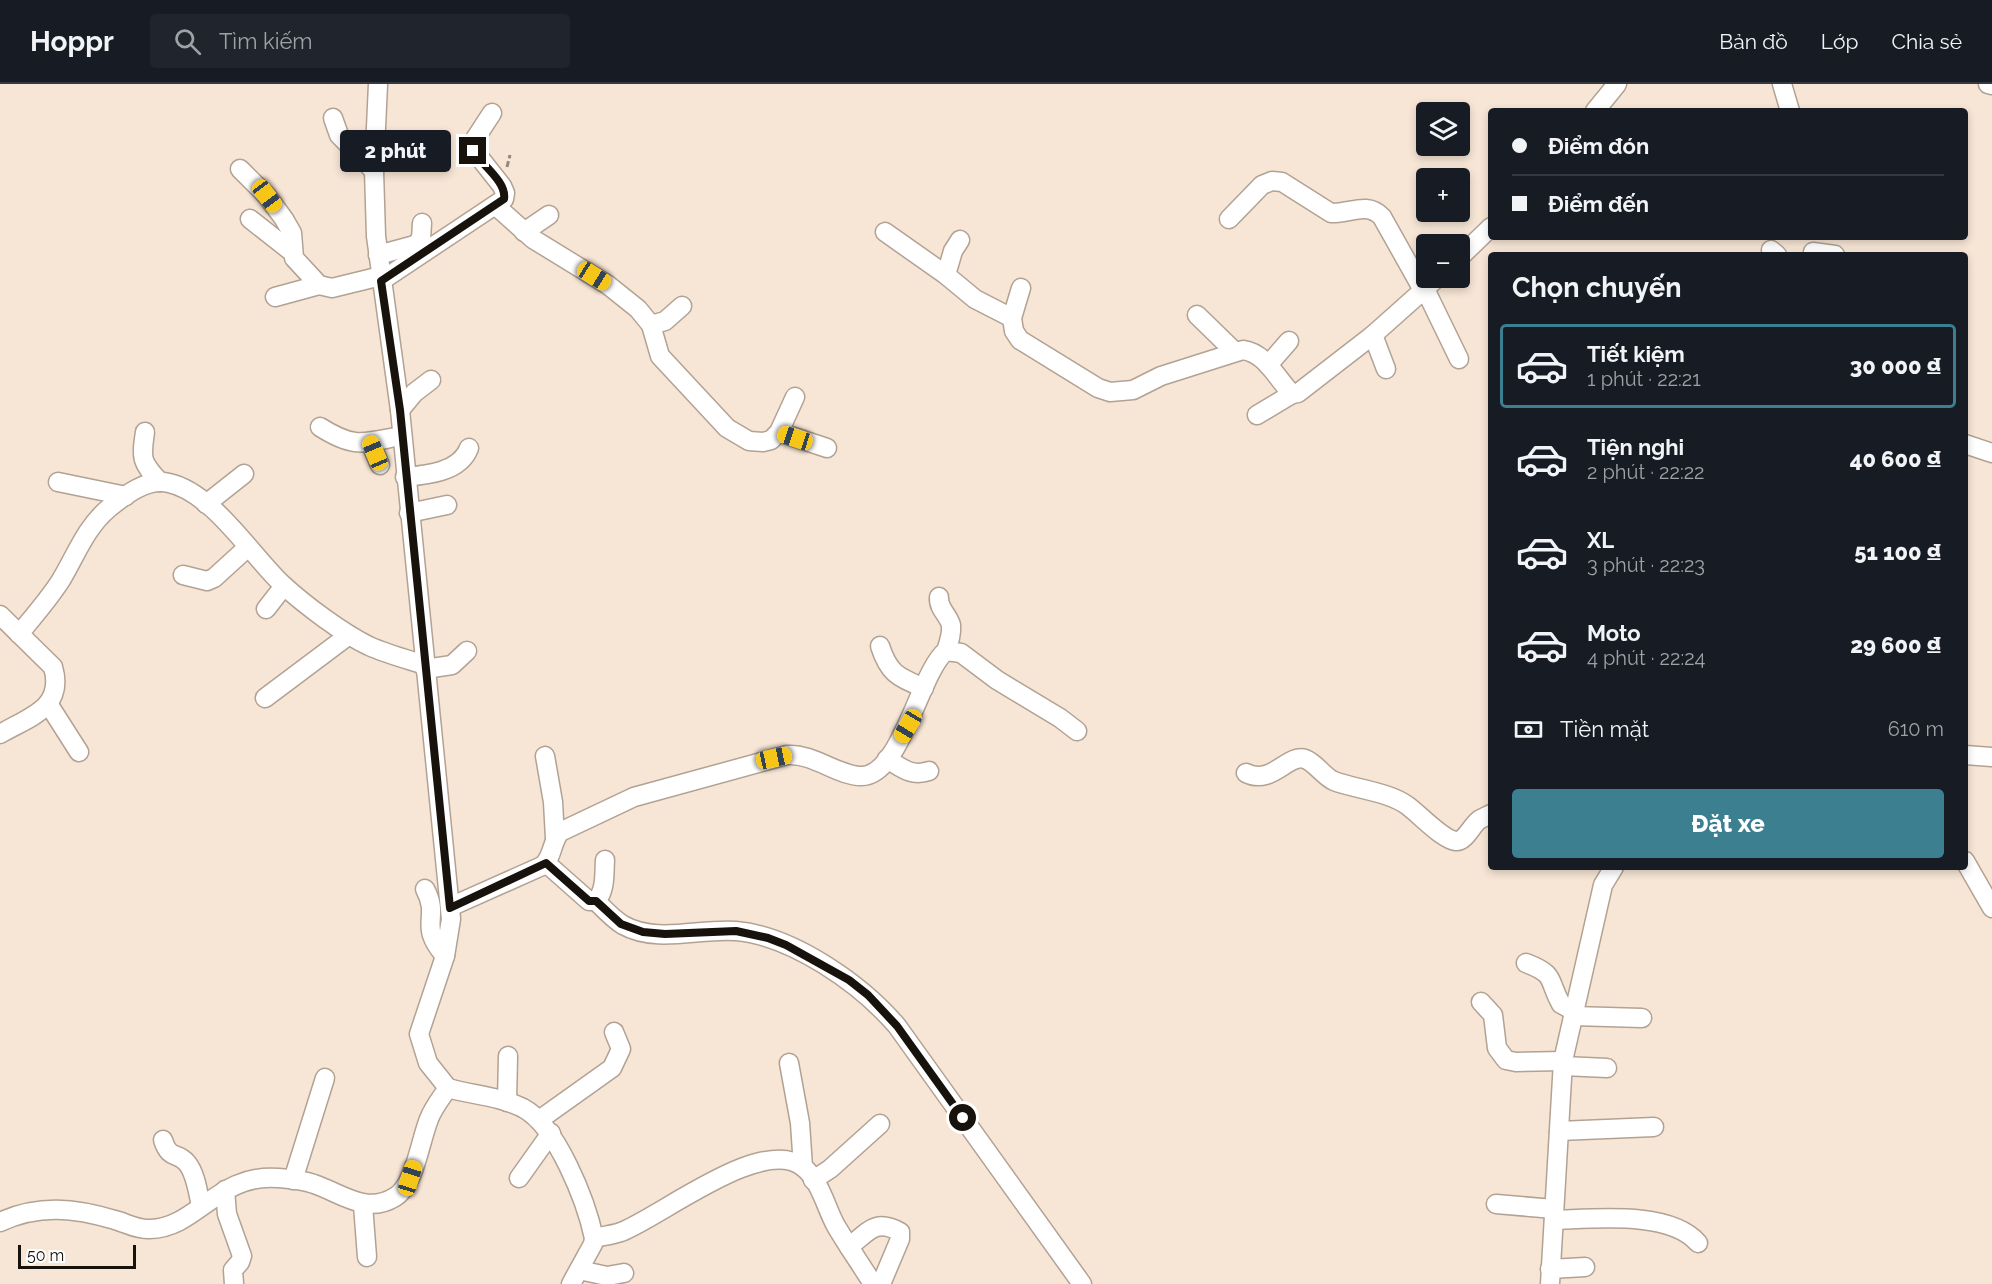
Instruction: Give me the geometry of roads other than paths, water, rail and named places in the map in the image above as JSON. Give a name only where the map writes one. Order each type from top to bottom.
[{"type":"street","points":[[378,84],[374,171],[378,255],[400,410],[450,908],[450,934],[445,956],[419,1034],[428,1063],[448,1088],[485,1095],[523,1108],[545,1127],[570,1172],[594,1238],[575,1277]]},
{"type":"street","points":[[1597,108],[1617,84]]},
{"type":"street","points":[[1782,84],[1789,108]]},
{"type":"street","points":[[275,297],[319,285],[332,288],[381,279],[496,206],[504,199],[505,193],[472,148],[475,139],[492,113]]},
{"type":"street","points":[[333,118],[339,135],[374,171]]},
{"type":"street","points":[[240,169],[267,196],[284,219],[292,233],[294,258],[319,285]]},
{"type":"street","points":[[1229,219],[1262,185],[1272,181],[1282,182],[1332,213],[1363,208],[1374,210],[1382,217],[1416,268]]},
{"type":"street","points":[[496,206],[524,232],[551,252],[608,285],[638,309],[651,325],[660,356],[727,428],[749,441],[771,440],[779,432],[795,397]]},
{"type":"street","points":[[524,232],[549,215]]},
{"type":"street","points":[[250,219],[292,252]]},
{"type":"street","points":[[378,255],[415,245],[421,239],[422,223]]},
{"type":"street","points":[[1470,247],[1488,230]]},
{"type":"street","points":[[885,232],[946,275],[975,299],[1012,318]]},
{"type":"street","points":[[946,275],[953,251],[960,240]]},
{"type":"street","points":[[1021,288],[1012,318],[1014,331],[1020,340],[1098,388],[1110,392],[1133,390],[1161,376],[1234,351],[1249,351],[1268,365],[1292,394]]},
{"type":"street","points":[[1257,415],[1292,394],[1298,393],[1373,335],[1426,288]]},
{"type":"street","points":[[1429,288],[1459,359]]},
{"type":"street","points":[[651,325],[665,321],[682,306]]},
{"type":"street","points":[[1197,315],[1234,351]]},
{"type":"street","points":[[1373,335],[1386,369]]},
{"type":"street","points":[[1268,365],[1289,341]]},
{"type":"street","points":[[400,410],[414,393],[431,380]]},
{"type":"street","points":[[320,427],[346,442],[370,442],[401,436]]},
{"type":"street","points":[[145,432],[142,459],[144,465],[160,482]]},
{"type":"street","points":[[779,432],[827,448]]},
{"type":"street","points":[[370,442],[380,465]]},
{"type":"street","points":[[1968,445],[1992,453]]},
{"type":"street","points":[[405,477],[435,473],[460,462],[465,459],[469,448]]},
{"type":"street","points":[[206,504],[244,474]]},
{"type":"street","points":[[58,482],[126,496]]},
{"type":"street","points":[[19,634],[43,606],[93,524],[110,507],[126,496],[150,482],[160,482],[181,487],[206,504],[229,523],[284,586],[349,635],[388,654],[425,667],[452,665],[467,651]]},
{"type":"street","points":[[409,513],[447,505]]},
{"type":"street","points":[[183,575],[207,581],[214,578],[248,547]]},
{"type":"street","points":[[266,609],[284,586]]},
{"type":"street","points":[[450,908],[546,863],[555,838],[560,832],[634,797],[761,760],[787,755],[799,755],[859,777],[874,772],[887,759],[908,726],[940,656],[946,651],[951,624],[939,606],[939,597]]},
{"type":"street","points":[[0,615],[53,667],[56,687],[49,705],[1,731]]},
{"type":"street","points":[[265,698],[349,635]]},
{"type":"street","points":[[880,646],[891,670],[901,678],[924,688]]},
{"type":"street","points":[[946,651],[961,653],[997,681],[1060,718],[1077,731]]},
{"type":"street","points":[[49,705],[78,752]]},
{"type":"street","points":[[1968,755],[1992,757]]},
{"type":"street","points":[[545,756],[553,802],[555,838]]},
{"type":"street","points":[[1246,774],[1252,777],[1274,774],[1298,758],[1304,759],[1332,780],[1405,803],[1448,838],[1457,841],[1462,839],[1478,820],[1488,815]]},
{"type":"street","points":[[887,759],[910,773],[919,775],[929,771]]},
{"type":"street","points":[[596,901],[603,887],[605,860]]},
{"type":"street","points":[[546,863],[589,901],[596,901],[621,924],[643,932],[665,934],[736,931],[768,938],[786,945],[849,980],[868,995],[897,1026],[1082,1284]]},
{"type":"street","points":[[1968,866],[1992,908]]},
{"type":"street","points":[[1585,1267],[1550,1277],[1563,1064],[1603,885],[1612,870]]},
{"type":"street","points":[[425,889],[431,906],[430,934],[445,956]]},
{"type":"street","points":[[1526,963],[1545,971],[1552,980],[1561,1004],[1574,1013],[1642,1018]]},
{"type":"street","points":[[1481,1002],[1493,1016],[1497,1048],[1502,1057],[1516,1062],[1607,1068]]},
{"type":"street","points":[[519,1178],[545,1127],[612,1068],[621,1049],[614,1032]]},
{"type":"street","points":[[507,1102],[508,1056]]},
{"type":"street","points":[[789,1062],[808,1173],[849,1247],[873,1284]]},
{"type":"street","points":[[293,1180],[325,1078]]},
{"type":"street","points":[[0,1222],[28,1212],[72,1209],[150,1229],[164,1227],[236,1183],[260,1177],[313,1184],[363,1205],[383,1203],[404,1190],[430,1116],[448,1088]]},
{"type":"street","points":[[594,1238],[620,1232],[733,1171],[764,1160],[784,1159],[808,1173],[830,1169],[880,1124]]},
{"type":"street","points":[[1559,1131],[1654,1127]]},
{"type":"street","points":[[163,1140],[168,1152],[174,1157],[182,1158],[189,1166],[201,1206]]},
{"type":"street","points":[[225,1190],[227,1214],[242,1256],[240,1262],[232,1270],[234,1284]]},
{"type":"street","points":[[1496,1204],[1554,1214],[1632,1219],[1679,1228],[1690,1234],[1698,1243]]},
{"type":"street","points":[[363,1205],[367,1257]]},
{"type":"street","points":[[849,1247],[876,1226],[888,1225],[900,1232],[900,1239],[881,1284]]},
{"type":"street","points":[[575,1277],[624,1274]]}]
